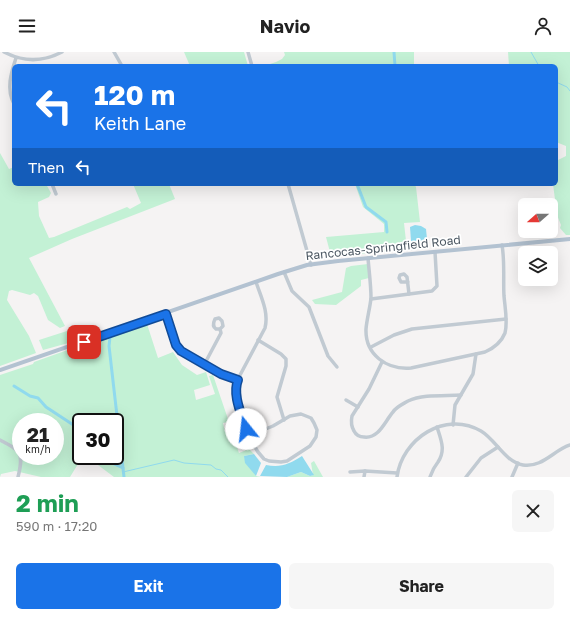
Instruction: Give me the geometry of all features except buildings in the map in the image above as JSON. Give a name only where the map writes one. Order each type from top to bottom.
[{"type":"main road","name":"Rancocas-Springfield Road","points":[[0,370],[311,264],[570,239]]},
{"type":"street","points":[[4,52],[16,58],[29,59],[42,59],[62,52]]},
{"type":"street","points":[[114,52],[121,64]]},
{"type":"street","points":[[248,52],[251,64]]},
{"type":"street","points":[[14,64],[16,58]]},
{"type":"street","points":[[12,72],[10,84],[10,94],[12,99]]},
{"type":"street","points":[[53,186],[56,194]]},
{"type":"street","points":[[289,186],[311,264]]},
{"type":"street","points":[[368,258],[371,298],[366,329],[367,337],[371,347],[382,362],[395,367],[411,368],[476,354],[491,349],[500,342],[505,332],[506,319],[504,293],[505,267],[502,245]]},
{"type":"street","points":[[371,298],[432,291],[437,286],[435,252]]},
{"type":"street","points":[[284,272],[292,291],[310,307],[328,356],[337,368]]},
{"type":"street","points":[[248,436],[262,432],[290,416],[301,414],[311,418],[317,430],[316,436],[310,446],[287,461],[281,462],[264,459],[248,436],[236,393],[236,386],[265,328],[267,319],[256,282]]},
{"type":"street","points":[[408,282],[409,294]]},
{"type":"street","points":[[166,314],[176,345],[179,349],[186,355],[221,374],[238,380]]},
{"type":"street","points":[[371,347],[394,335],[412,329],[506,319]]},
{"type":"street","points":[[204,365],[219,338],[221,333],[220,329]]},
{"type":"street","points":[[258,340],[281,354],[286,359],[286,366],[276,397],[284,420]]},
{"type":"street","points":[[453,425],[454,408],[473,374],[476,354]]},
{"type":"street","points":[[382,362],[351,421],[352,428],[358,435],[369,437],[374,436],[394,410],[408,401],[424,397],[461,395]]},
{"type":"street","points":[[346,400],[358,407]]},
{"type":"street","points":[[350,472],[364,471],[397,475],[403,457],[413,443],[423,434],[438,427],[453,425],[468,426],[479,430],[486,434],[518,463],[527,465],[538,463],[570,445]]},
{"type":"street","points":[[430,477],[443,452],[438,427]]},
{"type":"street","points":[[0,440],[13,447],[21,458],[18,477]]},
{"type":"street","points":[[466,477],[481,458],[498,446]]},
{"type":"street","points":[[512,477],[518,463]]},
{"type":"street","points":[[364,471],[364,477]]},
{"type":"green space","points":[[184,52],[244,52],[247,64],[189,64]]},
{"type":"green space","points":[[284,52],[414,52],[414,64],[270,64],[282,59],[285,55]]},
{"type":"green space","points":[[508,52],[570,52],[570,235],[566,235],[560,228],[561,225],[558,218],[558,198],[555,198],[553,186],[558,186],[558,160],[566,156],[566,146],[558,143],[558,64],[509,64]]},
{"type":"green space","points":[[0,153],[9,169],[12,168],[12,186],[47,186],[51,193],[49,197],[38,202],[39,216],[49,238],[127,207],[130,209],[141,203],[134,186],[170,186],[175,199],[72,239],[29,258],[65,326],[60,328],[48,320],[38,296],[34,293],[30,295],[12,290],[9,291],[7,300],[29,336],[36,353],[0,366]]},
{"type":"green space","points":[[356,186],[415,186],[420,222],[404,223],[407,250],[331,256],[326,237],[384,232],[384,224],[363,207]]},
{"type":"green space","points":[[368,264],[369,278],[361,280],[361,286],[336,305],[315,304],[312,300],[342,292],[346,268]]},
{"type":"green space","points":[[147,324],[158,358],[173,352],[182,365],[197,375],[206,372],[210,385],[194,390],[196,400],[215,394],[209,376],[213,375],[229,422],[223,423],[225,432],[231,430],[239,453],[249,449],[254,454],[244,456],[256,476],[261,477],[114,477],[98,465],[124,465],[124,413],[72,413],[72,465],[77,465],[70,477],[41,477],[15,471],[1,474],[0,477],[0,375],[33,364],[34,362],[101,338]]},
{"type":"green space","points":[[70,330],[73,338],[72,342],[43,350],[39,340]]},
{"type":"green space","points":[[314,461],[323,477],[287,477],[301,472],[310,476],[313,475],[311,463]]},
{"type":"water","points":[[415,225],[426,229],[427,239],[424,241],[411,241],[410,227]]},
{"type":"water","points":[[254,454],[261,463],[256,476],[245,463],[244,456]]},
{"type":"water","points":[[302,456],[314,475],[310,476],[301,472],[287,477],[260,476],[266,465],[285,465]]},
{"type":"waterway","points":[[394,52],[395,64]]},
{"type":"waterway","points":[[531,52],[538,64]]},
{"type":"waterway","points":[[558,83],[567,87],[570,91]]},
{"type":"waterway","points":[[358,186],[366,207],[386,222],[387,232]]},
{"type":"waterway","points":[[117,333],[110,337],[109,346],[124,477]]},
{"type":"waterway","points":[[14,386],[30,396],[38,398],[46,407],[72,424]]},
{"type":"waterway","points":[[123,472],[174,460],[184,463],[211,465],[216,469],[221,470],[228,477]]},
{"type":"waterway","points":[[116,465],[123,468]]},
{"type":"route","points":[[84,342],[166,314],[176,345],[181,351],[221,374],[238,380],[236,393],[246,429]]}]
